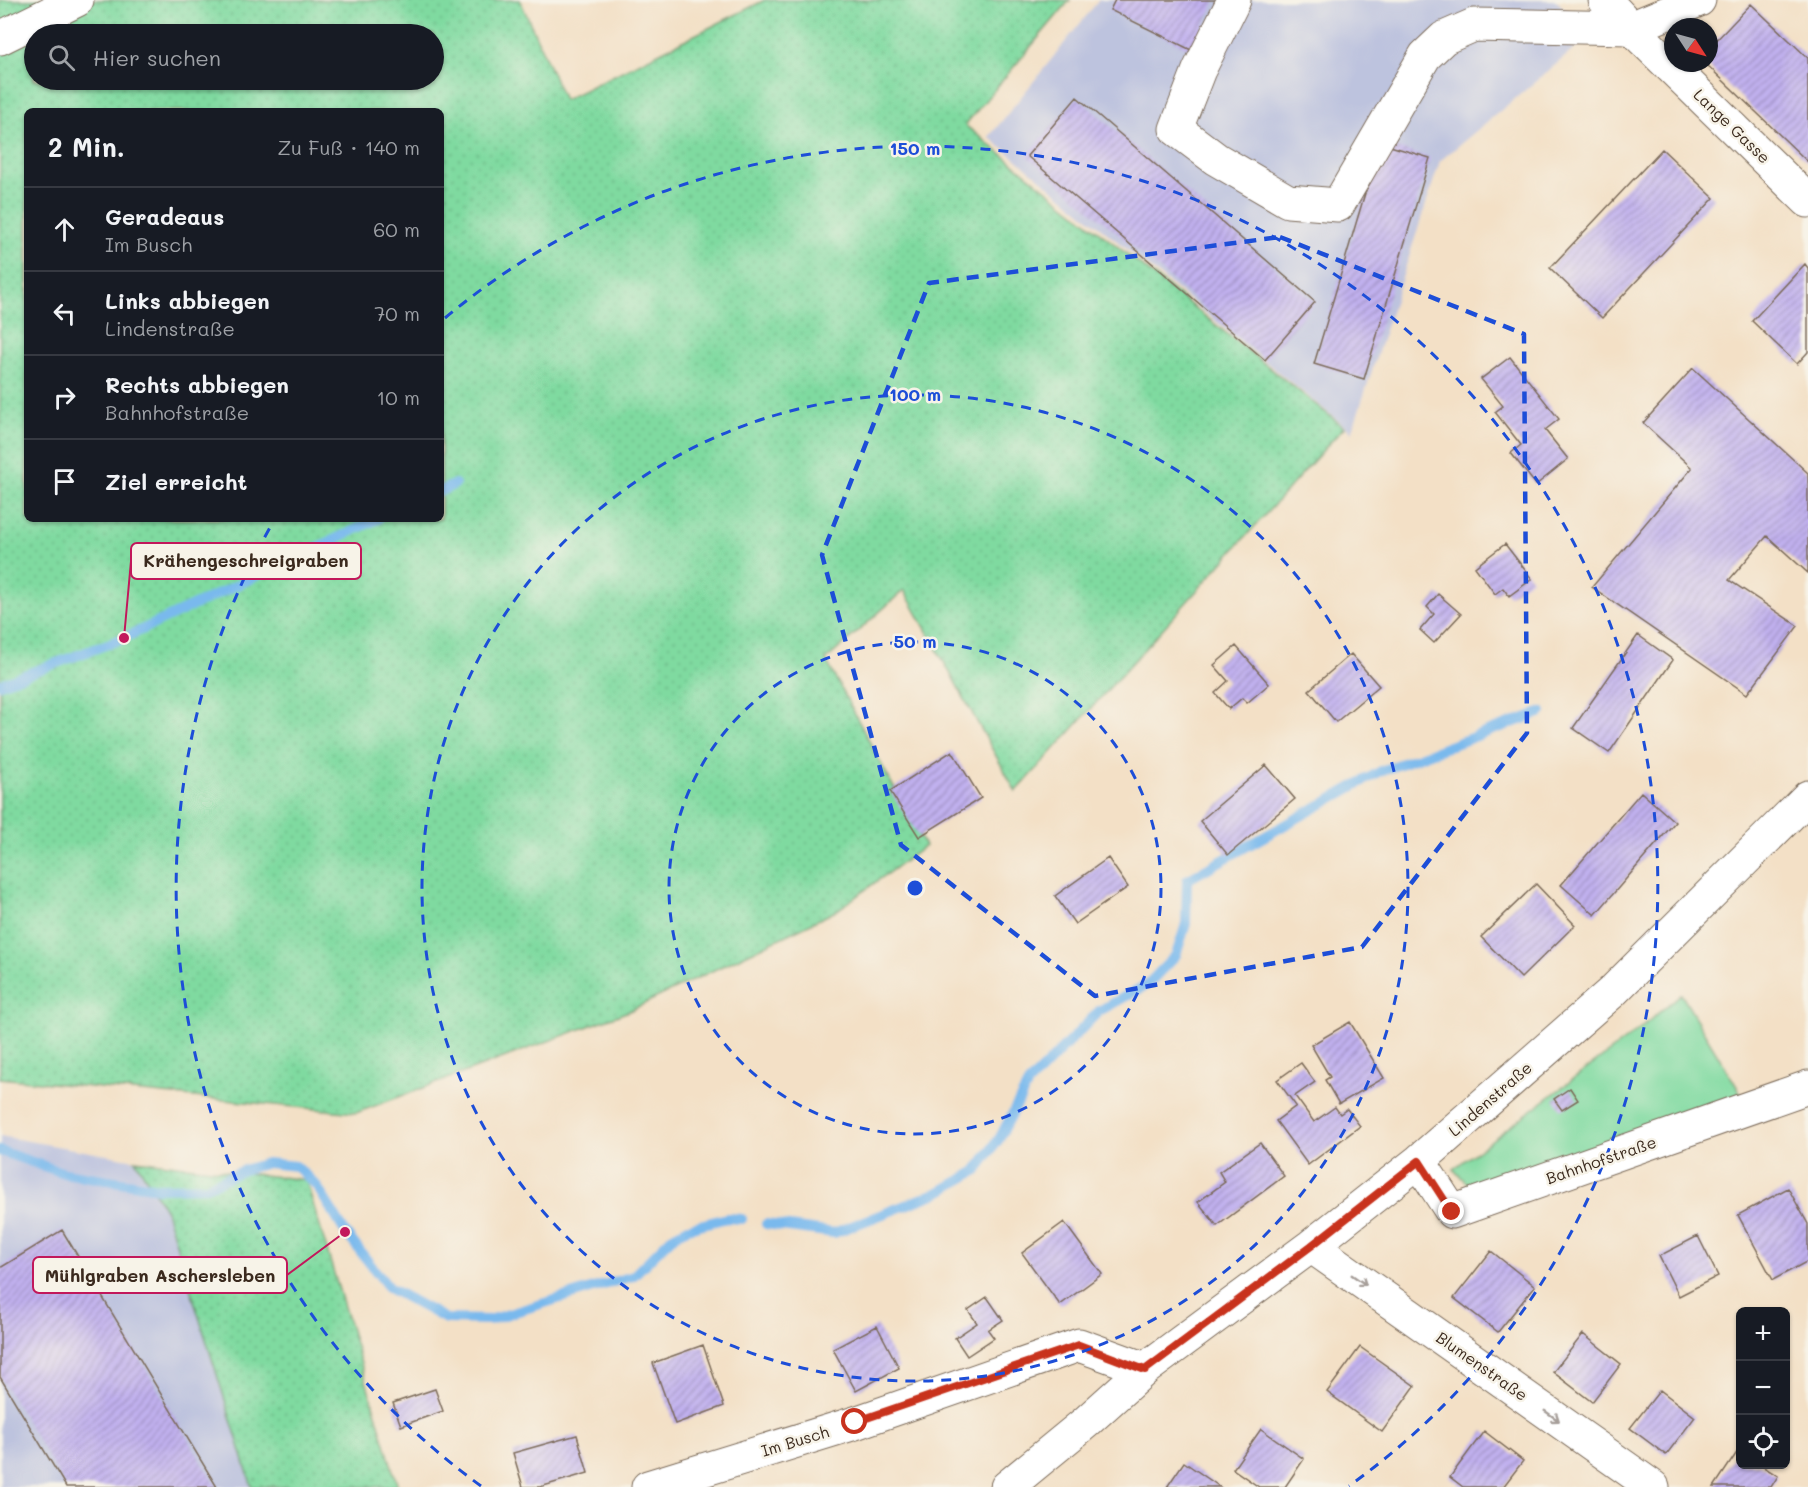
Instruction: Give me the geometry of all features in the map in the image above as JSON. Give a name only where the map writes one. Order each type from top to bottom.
[{"type":"street","points":[[28,24],[77,0]]},
{"type":"street","points":[[1234,0],[1199,70],[1176,129],[1215,159],[1288,201],[1338,205],[1425,56],[1470,13],[1631,28],[1699,0]]},
{"type":"street","name":"Lange Gasse","points":[[1605,0],[1808,201]]},
{"type":"street","points":[[0,38],[24,26]]},
{"type":"street","name":"Lindenstraße","points":[[1007,1487],[1145,1370],[1311,1246],[1419,1161],[1612,992],[1808,797]]},
{"type":"street","name":"Bahnhofstraße","points":[[1419,1161],[1452,1212],[1808,1087]]},
{"type":"street","name":"Blumenstraße","points":[[1311,1246],[1653,1487]]},
{"type":"street","name":"Im Busch","points":[[648,1487],[855,1422],[1079,1345],[1145,1370]]},
{"type":"highlighted area","points":[[1280,237],[1524,334],[1527,733],[1362,947],[1095,996],[901,845],[822,555],[929,283]]},
{"type":"shaded area","points":[[1099,0],[1556,0],[1590,36],[1440,161],[1352,432],[989,137]]},
{"type":"shaded area","points":[[0,1136],[135,1160],[166,1211],[252,1487],[0,1487]]},
{"type":"green space","points":[[0,0],[520,0],[564,100],[765,0],[1070,0],[965,125],[1344,427],[1016,792],[904,590],[826,660],[925,846],[836,911],[629,1011],[356,1113],[0,1078]]},
{"type":"green space","points":[[1681,994],[1742,1095],[1473,1189],[1453,1169],[1632,1035]]},
{"type":"green space","points":[[135,1160],[306,1180],[398,1487],[252,1487],[166,1211]]},
{"type":"building","points":[[1115,0],[1216,0],[1191,50],[1110,10]]},
{"type":"building","points":[[1751,4],[1808,58],[1808,162],[1714,72],[1718,72],[1718,39]]},
{"type":"building","points":[[1077,97],[1315,302],[1265,360],[1027,156]]},
{"type":"building","points":[[1380,143],[1430,158],[1364,379],[1314,364]]},
{"type":"building","points":[[1662,149],[1714,198],[1602,318],[1550,268]]},
{"type":"building","points":[[1805,264],[1808,268],[1808,352],[1797,364],[1752,321]]},
{"type":"building","points":[[1510,357],[1559,419],[1545,430],[1568,459],[1536,485],[1511,453],[1521,445],[1495,412],[1503,406],[1481,379]]},
{"type":"building","points":[[1693,368],[1808,473],[1808,573],[1767,536],[1729,580],[1798,626],[1747,694],[1592,587],[1692,468],[1643,423]]},
{"type":"building","points":[[1505,544],[1532,579],[1509,596],[1503,588],[1495,594],[1475,567]]},
{"type":"building","points":[[1438,594],[1461,614],[1434,643],[1420,630],[1434,614],[1427,607]]},
{"type":"building","points":[[1638,635],[1673,660],[1609,753],[1573,728]]},
{"type":"building","points":[[1236,646],[1269,684],[1247,703],[1242,698],[1229,709],[1215,693],[1228,681],[1214,665]]},
{"type":"building","points":[[1351,654],[1379,686],[1336,722],[1309,690]]},
{"type":"building","points":[[952,751],[981,798],[919,837],[890,791]]},
{"type":"building","points":[[1266,765],[1295,799],[1228,855],[1200,821]]},
{"type":"building","points":[[1641,792],[1675,822],[1595,915],[1561,885]]},
{"type":"building","points":[[1108,858],[1128,887],[1075,924],[1055,896]]},
{"type":"building","points":[[1536,884],[1575,925],[1521,978],[1481,937]]},
{"type":"building","points":[[1350,1022],[1384,1078],[1339,1104],[1325,1080],[1330,1077],[1311,1045]]},
{"type":"building","points":[[1301,1063],[1315,1082],[1295,1096],[1314,1122],[1335,1107],[1340,1114],[1347,1109],[1360,1126],[1308,1165],[1276,1121],[1296,1106],[1277,1080]]},
{"type":"building","points":[[1570,1088],[1578,1100],[1562,1110],[1554,1099]]},
{"type":"building","points":[[1260,1143],[1284,1176],[1217,1226],[1198,1202],[1225,1182],[1219,1172]]},
{"type":"building","points":[[1788,1188],[1808,1224],[1808,1261],[1773,1280],[1738,1215]]},
{"type":"building","points":[[1064,1222],[1102,1274],[1060,1305],[1022,1253]]},
{"type":"building","points":[[62,1230],[217,1487],[66,1487],[0,1377],[0,1268]]},
{"type":"building","points":[[1698,1236],[1718,1276],[1679,1296],[1659,1256]]},
{"type":"building","points":[[1491,1251],[1535,1286],[1498,1332],[1454,1298]]},
{"type":"building","points":[[987,1297],[1003,1320],[988,1330],[994,1338],[967,1356],[955,1338],[977,1323],[968,1310]]},
{"type":"building","points":[[877,1326],[899,1368],[856,1391],[833,1349]]},
{"type":"building","points":[[1583,1334],[1621,1364],[1592,1402],[1553,1372]]},
{"type":"building","points":[[703,1345],[724,1406],[675,1424],[653,1363]]},
{"type":"building","points":[[1360,1347],[1415,1386],[1382,1432],[1327,1392]]},
{"type":"building","points":[[435,1389],[443,1411],[401,1426],[393,1403]]},
{"type":"building","points":[[1660,1390],[1695,1417],[1666,1455],[1630,1428]]},
{"type":"building","points":[[1261,1429],[1304,1459],[1285,1487],[1259,1487],[1233,1469]]},
{"type":"building","points":[[1484,1431],[1523,1461],[1503,1487],[1463,1487],[1450,1477]]},
{"type":"building","points":[[577,1435],[588,1473],[540,1487],[523,1487],[513,1453]]},
{"type":"building","points":[[1736,1454],[1736,1469],[1767,1469],[1778,1476],[1771,1487],[1714,1487]]},
{"type":"building","points":[[1184,1462],[1220,1487],[1167,1487]]},
{"type":"waterway","points":[[444,490],[455,484]]},
{"type":"waterway","points":[[0,684],[124,638],[372,522]]},
{"type":"waterway","points":[[766,1224],[834,1233],[939,1192],[976,1171],[999,1139],[1028,1084],[1099,1011],[1148,984],[1176,955],[1186,924],[1187,880],[1381,771],[1542,712]]},
{"type":"waterway","points":[[0,1151],[64,1173],[158,1188],[206,1187],[244,1170],[267,1163],[296,1166],[316,1185],[345,1232],[389,1288],[446,1319],[489,1320],[633,1276],[671,1238],[688,1228],[727,1218],[742,1219]]},
{"type":"place","name":"Krähengeschreigraben","points":[[124,638]]},
{"type":"place","name":"Mühlgraben Aschersleben","points":[[345,1232]]},
{"type":"route","points":[[855,1422],[1079,1345],[1145,1370],[1311,1246],[1419,1161],[1452,1212]]}]
